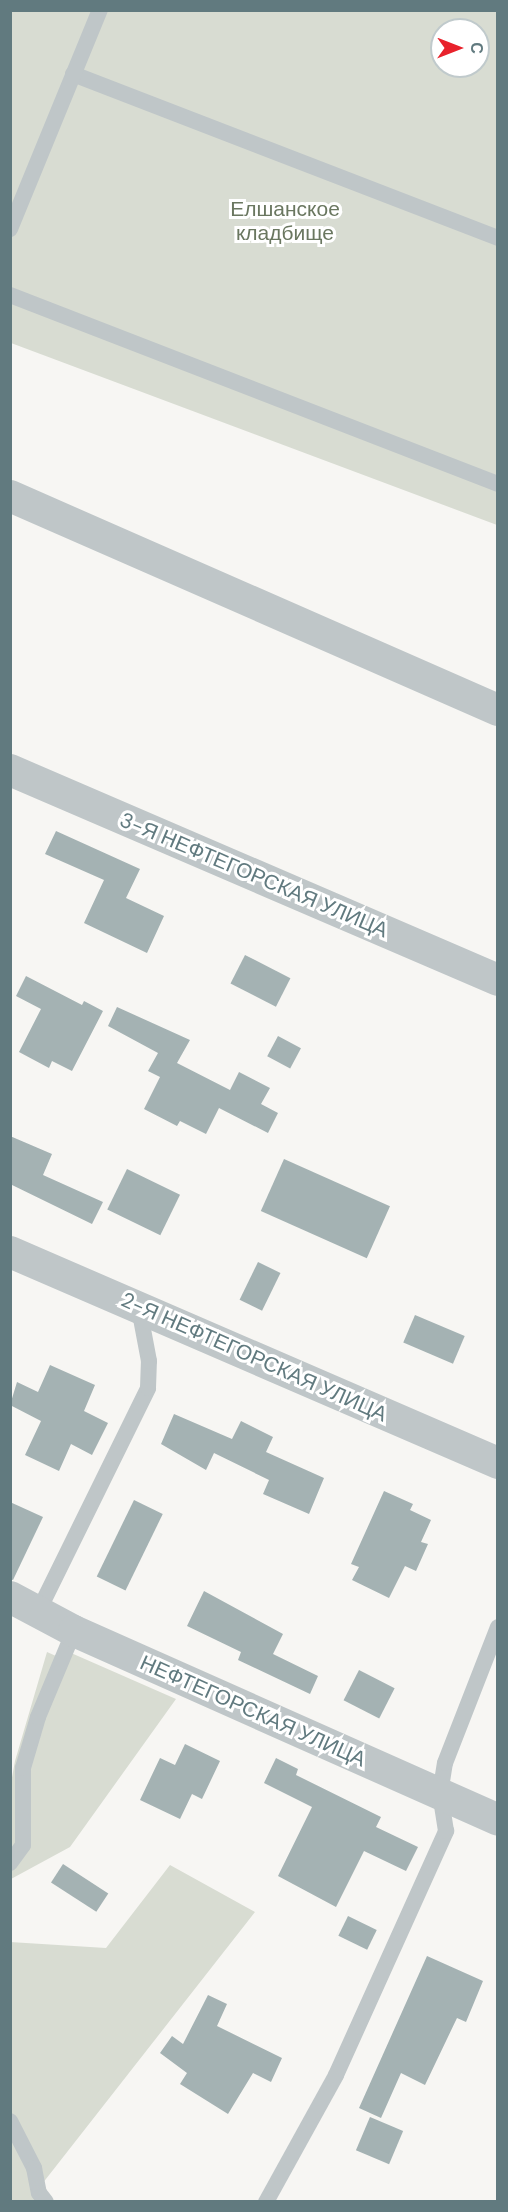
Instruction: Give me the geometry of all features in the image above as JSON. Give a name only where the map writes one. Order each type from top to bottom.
[{"type":"street","points":[[10,496],[498,710]]},
{"type":"street","name":"3-Я НЕФТЕГОРСКАЯ УЛИЦА","points":[[10,770],[498,980]]},
{"type":"street","name":"2-Я НЕФТЕГОРСКАЯ УЛИЦА","points":[[10,1252],[498,1463]]},
{"type":"street","name":"НЕФТЕГОРСКАЯ УЛИЦА","points":[[10,1597],[39,1610],[74,1631],[498,1820]]},
{"type":"lane","points":[[10,229],[100,10]]},
{"type":"lane","points":[[73,74],[498,238]]},
{"type":"lane","points":[[10,295],[498,484]]},
{"type":"lane","points":[[39,1610],[148,1388],[148,1352],[138,1306]]},
{"type":"lane","points":[[266,2202],[336,2075],[446,1831],[440,1794],[445,1763],[498,1627]]},
{"type":"lane","points":[[10,1863],[23,1845],[23,1768],[38,1717],[74,1631]]},
{"type":"lane","points":[[10,2121],[34,2168],[39,2193],[46,2202]]},
{"type":"green space","name":"Елшанское кладбище","points":[[10,11],[497,11],[497,525],[11,343]]},
{"type":"green space","points":[[62,1649],[176,1699],[70,1847],[11,1879],[11,1783],[15,1761],[47,1652],[56,1656]]},
{"type":"green space","points":[[170,1865],[255,1912],[35,2193],[40,2201],[11,2201],[10,1942],[106,1948]]},
{"type":"building","points":[[56,831],[140,869],[126,898],[164,916],[147,953],[84,923],[104,880],[45,854]]},
{"type":"building","points":[[245,955],[290,978],[276,1007],[230,984]]},
{"type":"building","points":[[26,976],[82,1005],[84,1001],[103,1011],[72,1071],[52,1061],[49,1068],[19,1052],[41,1009],[16,996]]},
{"type":"building","points":[[117,1007],[190,1040],[177,1063],[230,1090],[239,1072],[270,1088],[261,1104],[278,1113],[268,1133],[219,1108],[206,1134],[180,1121],[177,1126],[144,1109],[160,1077],[148,1071],[158,1053],[108,1026]]},
{"type":"building","points":[[278,1036],[301,1048],[290,1069],[267,1056]]},
{"type":"building","points":[[10,1136],[52,1154],[43,1175],[103,1202],[92,1224],[10,1184]]},
{"type":"building","points":[[284,1159],[390,1206],[367,1258],[261,1211]]},
{"type":"building","points":[[127,1169],[180,1195],[160,1235],[107,1209]]},
{"type":"building","points":[[258,1262],[280,1273],[262,1311],[240,1300]]},
{"type":"building","points":[[415,1315],[465,1336],[453,1364],[403,1343]]},
{"type":"building","points":[[50,1365],[95,1385],[84,1411],[108,1423],[92,1455],[71,1444],[59,1471],[25,1455],[41,1421],[10,1405],[17,1382],[38,1392]]},
{"type":"building","points":[[174,1414],[232,1439],[241,1421],[273,1437],[266,1452],[324,1478],[309,1514],[263,1494],[269,1480],[214,1453],[206,1470],[161,1444]]},
{"type":"building","points":[[384,1491],[413,1504],[410,1510],[431,1520],[421,1542],[428,1544],[416,1571],[405,1566],[389,1598],[352,1580],[359,1567],[351,1564]]},
{"type":"building","points":[[134,1500],[163,1514],[125,1590],[97,1576]]},
{"type":"building","points":[[10,1502],[43,1517],[13,1580],[10,1579]]},
{"type":"building","points":[[204,1591],[283,1634],[273,1654],[318,1676],[310,1694],[238,1660],[241,1652],[187,1626]]},
{"type":"building","points":[[359,1670],[395,1688],[379,1718],[344,1700]]},
{"type":"building","points":[[185,1744],[220,1761],[202,1799],[192,1794],[180,1819],[140,1800],[160,1758],[175,1765]]},
{"type":"building","points":[[276,1758],[298,1769],[296,1775],[381,1817],[376,1827],[418,1847],[406,1871],[364,1851],[336,1907],[278,1876],[312,1807],[264,1783]]},
{"type":"building","points":[[63,1864],[108,1893],[96,1912],[51,1882]]},
{"type":"building","points":[[348,1916],[377,1930],[367,1950],[338,1936]]},
{"type":"building","points":[[427,1956],[483,1981],[466,2022],[457,2018],[425,2085],[401,2073],[381,2118],[359,2108]]},
{"type":"building","points":[[208,1995],[227,2004],[217,2026],[282,2058],[271,2082],[253,2073],[228,2114],[180,2084],[187,2073],[160,2053],[172,2036],[183,2044]]},
{"type":"building","points":[[370,2117],[403,2131],[389,2164],[356,2150]]}]
